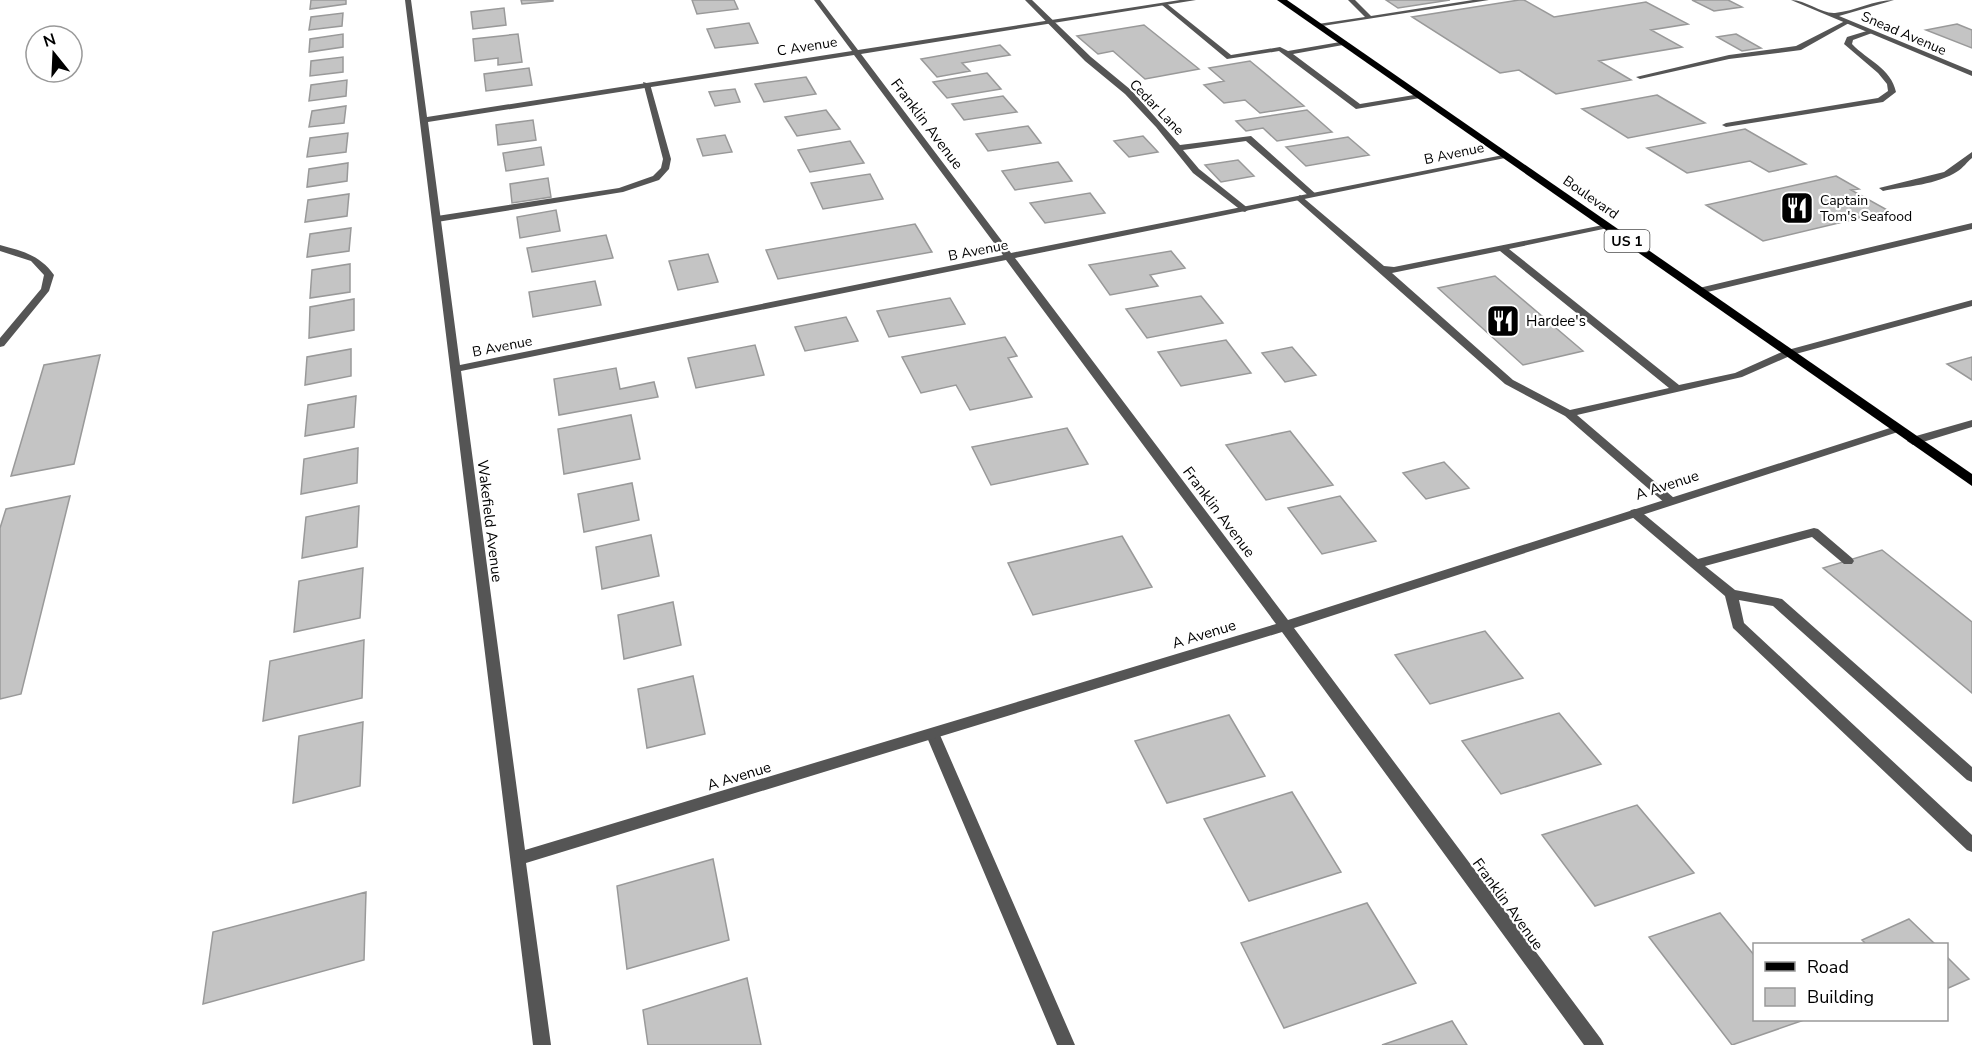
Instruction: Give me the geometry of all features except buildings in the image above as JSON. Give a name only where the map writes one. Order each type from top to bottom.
[{"type":"main road","name":"Boulevard","points":[[1281,0],[1972,481]]},
{"type":"street","name":"Wakefield Avenue","points":[[408,0],[542,1045]]},
{"type":"street","name":"Franklin Avenue","points":[[817,0],[1286,626],[1595,1045]]},
{"type":"street","name":"Cedar Lane","points":[[1028,0],[1096,66],[1128,92],[1196,171],[1211,185],[1245,209]]},
{"type":"street","name":"C Avenue","points":[[425,120],[1193,0]]},
{"type":"street","points":[[1351,0],[1370,18]]},
{"type":"street","points":[[1318,26],[1486,0]]},
{"type":"street","name":"Snead Avenue","points":[[1794,0],[1972,74]]},
{"type":"street","points":[[1832,16],[1891,0]]},
{"type":"street","points":[[1164,4],[1230,57],[1280,49],[1359,107],[1420,96]]},
{"type":"street","points":[[1640,77],[1728,57],[1798,48],[1847,22]]},
{"type":"street","points":[[1726,125],[1880,100],[1892,92],[1892,86],[1885,75],[1848,44],[1850,39],[1870,32]]},
{"type":"street","points":[[1287,53],[1343,43]]},
{"type":"street","points":[[437,219],[620,190],[656,178],[665,169],[667,159],[646,84]]},
{"type":"street","points":[[1178,148],[1248,138],[1313,195]]},
{"type":"street","points":[[1883,188],[1957,169],[1963,160],[1972,154]]},
{"type":"street","name":"B Avenue","points":[[456,369],[1505,156]]},
{"type":"street","points":[[1963,160],[1972,165]]},
{"type":"street","points":[[1300,198],[1509,382],[1569,414],[1670,501]]},
{"type":"street","points":[[1382,269],[1394,270],[1605,226]]},
{"type":"street","points":[[1699,291],[1972,226]]},
{"type":"street","points":[[0,248],[34,258],[42,263],[49,275],[46,289],[0,344]]},
{"type":"street","points":[[1502,248],[1677,389]]},
{"type":"street","points":[[1569,414],[1738,375],[1788,353],[1972,303]]},
{"type":"street","points":[[1913,441],[1972,423]]},
{"type":"street","name":"A Avenue","points":[[518,859],[933,735],[1286,626],[1897,429]]},
{"type":"street","points":[[1635,513],[1731,594],[1777,602],[1972,776]]},
{"type":"street","points":[[1695,564],[1814,532],[1848,561]]},
{"type":"street","points":[[1731,594],[1738,625],[1972,845]]},
{"type":"street","points":[[933,735],[1066,1045]]},
{"type":"place","name":"Captain Tom's Seafood","points":[[1797,208]]},
{"type":"place","name":"Hardee's","points":[[1503,321]]}]
